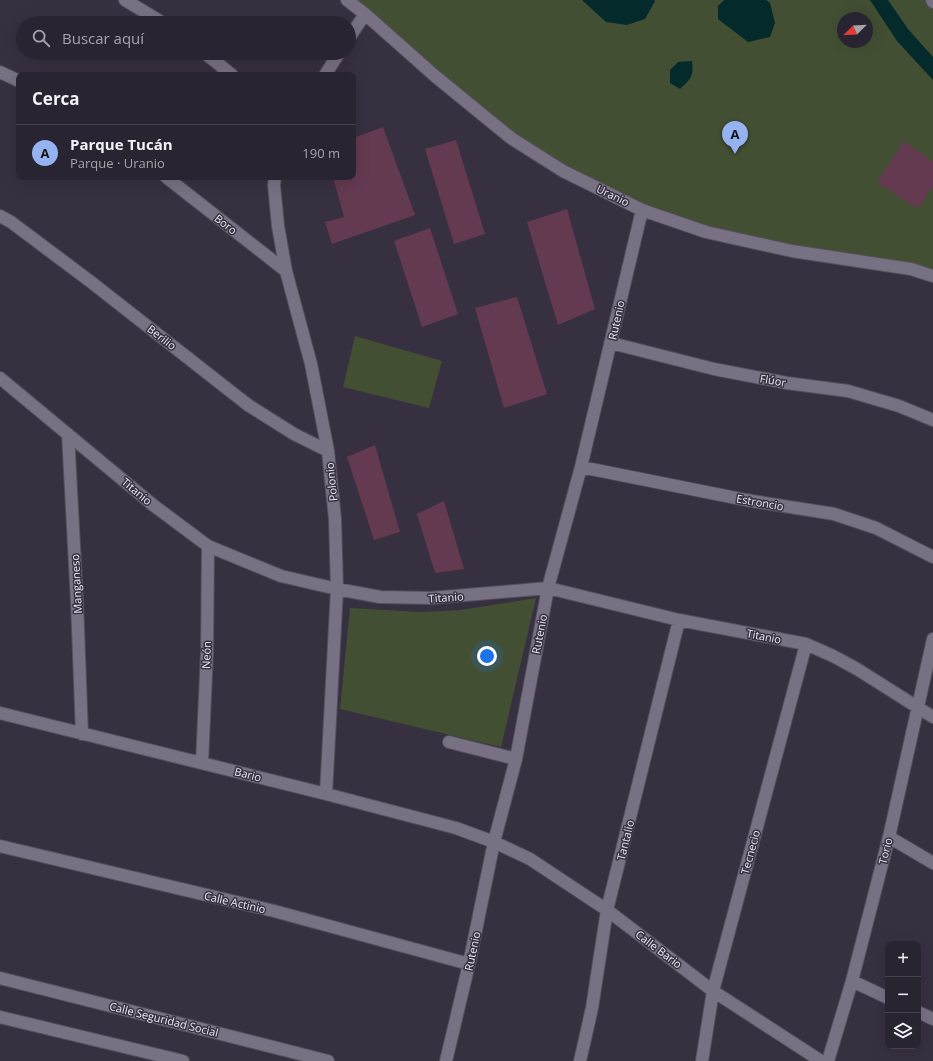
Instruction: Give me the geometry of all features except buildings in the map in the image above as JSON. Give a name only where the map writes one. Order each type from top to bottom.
[{"type":"street","points":[[125,0],[151,16]]},
{"type":"street","name":"Uranio","points":[[347,0],[435,76],[511,138],[563,171],[642,210],[714,233],[792,251],[911,269],[933,276]]},
{"type":"street","points":[[356,28],[365,14]]},
{"type":"street","points":[[214,60],[228,72]]},
{"type":"street","points":[[327,72],[335,60]]},
{"type":"street","points":[[0,72],[16,80]]},
{"type":"street","name":"Boro","points":[[170,180],[286,271]]},
{"type":"street","name":"Polonio","points":[[275,180],[278,226],[286,271],[311,364],[328,451],[335,519],[337,589],[326,794]]},
{"type":"street","name":"Rutenio","points":[[446,1061],[469,964],[494,842],[516,759],[548,588],[581,467],[642,210]]},
{"type":"street","name":"Berilio","points":[[0,216],[11,222],[91,282],[248,405],[294,434],[328,451]]},
{"type":"street","name":"Flúor","points":[[611,343],[714,369],[787,383],[848,391],[899,406],[933,420]]},
{"type":"street","name":"Titanio","points":[[0,378],[153,505],[208,546],[281,576],[337,589],[380,596],[431,598],[548,588],[679,620],[806,644],[857,669],[933,717]]},
{"type":"street","name":"Manganeso","points":[[68,434],[82,734]]},
{"type":"street","name":"Estroncio","points":[[581,467],[746,500],[834,514],[876,528],[933,557]]},
{"type":"street","name":"Neón","points":[[202,763],[207,652],[208,546]]},
{"type":"street","name":"Tantalio","points":[[580,1061],[592,1008],[607,910],[679,620]]},
{"type":"street","name":"Torio","points":[[828,1061],[852,981],[889,837],[933,639]]},
{"type":"street","name":"Tecnecio","points":[[702,1061],[714,991],[806,644]]},
{"type":"street","name":"Bario","points":[[0,713],[326,794],[456,828],[494,842]]},
{"type":"street","points":[[449,742],[516,759]]},
{"type":"street","points":[[889,837],[933,864]]},
{"type":"street","name":"Calle Bario","points":[[494,842],[530,859],[607,910],[714,991],[821,1061]]},
{"type":"street","name":"Calle Actinio","points":[[0,846],[274,911],[469,964]]},
{"type":"street","name":"Calle Seguridad Social","points":[[0,978],[328,1061]]},
{"type":"street","points":[[852,981],[885,997]]},
{"type":"street","points":[[920,1013],[933,1019]]},
{"type":"street","points":[[0,1017],[183,1061]]},
{"type":"shaded area","points":[[347,0],[932,0],[933,276],[792,251],[642,210],[511,138]]},
{"type":"shaded area","points":[[582,0],[655,1],[645,19],[627,25],[606,22]]},
{"type":"shaded area","points":[[724,0],[766,0],[770,3],[775,23],[770,37],[748,42],[718,19],[718,6]]},
{"type":"shaded area","points":[[870,0],[888,0],[908,29],[933,57],[933,80],[897,41]]},
{"type":"shaded area","points":[[692,61],[693,70],[687,83],[680,89],[670,83],[670,70],[678,62]]},
{"type":"shaded area","points":[[355,336],[442,361],[429,408],[343,387]]},
{"type":"shaded area","points":[[536,598],[501,747],[340,709],[350,608],[420,612],[461,610]]},
{"type":"place","name":"Parque Tucán","points":[[735,154]]}]
